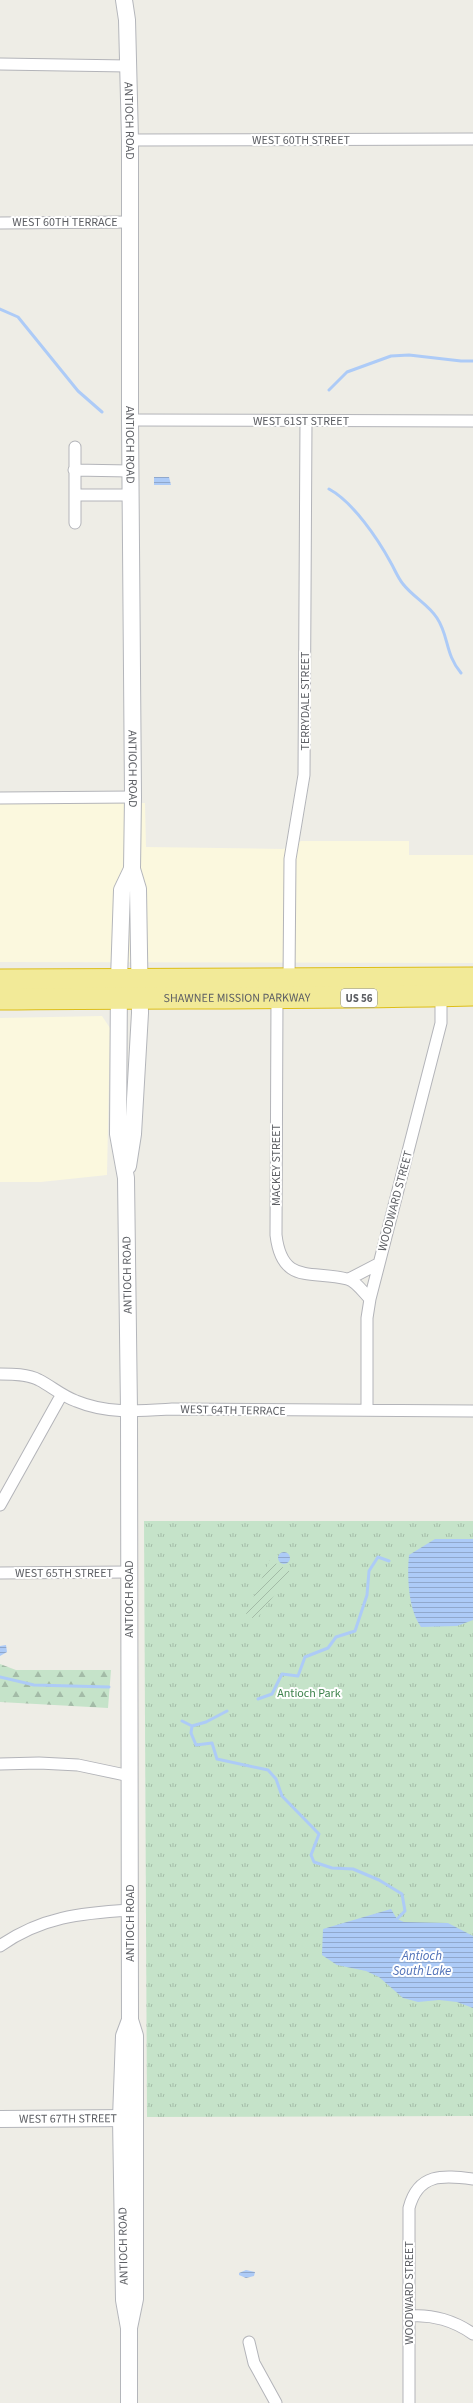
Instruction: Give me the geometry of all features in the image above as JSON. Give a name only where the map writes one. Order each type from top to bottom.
[{"type":"highway","name":"SHAWNEE MISSION PARKWAY","points":[[0,999],[129,988],[289,979],[473,978]]},
{"type":"highway","name":"SHAWNEE MISSION PARKWAY","points":[[0,980],[277,998],[473,995]]},
{"type":"main road","name":"ANTIOCH ROAD","points":[[124,0],[127,20],[130,140],[130,495],[133,797],[132,869],[122,890],[129,988],[133,1134],[126,1178]]},
{"type":"main road","name":"ANTIOCH ROAD","points":[[127,20],[132,0]]},
{"type":"main road","name":"ANTIOCH ROAD","points":[[129,988],[118,1134],[126,1178],[129,1411],[128,1572],[130,2020],[135,2036],[129,2118],[136,2299],[129,2328],[129,2403]]},
{"type":"main road","name":"WEST 67TH STREET","points":[[0,2119],[129,2118]]},
{"type":"street","points":[[0,64],[128,66]]},
{"type":"street","name":"WEST 60TH STREET","points":[[130,140],[473,139]]},
{"type":"street","name":"WEST 60TH TERRACE","points":[[0,223],[129,222]]},
{"type":"street","name":"WEST 61ST STREET","points":[[130,420],[473,421]]},
{"type":"street","name":"TERRYDALE STREET","points":[[289,979],[290,860],[304,775],[306,421]]},
{"type":"street","points":[[75,447],[75,523]]},
{"type":"street","points":[[74,470],[130,470]]},
{"type":"street","points":[[75,495],[130,495]]},
{"type":"street","points":[[0,798],[133,797]]},
{"type":"street","name":"WOODWARD STREET","points":[[367,1409],[367,1325],[370,1299],[441,1023],[441,996]]},
{"type":"street","name":"MACKEY STREET","points":[[277,998],[278,1247],[280,1256],[289,1267],[297,1272],[306,1275],[349,1279]]},
{"type":"street","points":[[370,1299],[349,1279],[378,1264]]},
{"type":"street","name":"WEST 64TH TERRACE","points":[[0,1374],[14,1374],[37,1379],[62,1394],[99,1408],[129,1411],[367,1409],[473,1411]]},
{"type":"street","points":[[0,1505],[62,1394]]},
{"type":"street","name":"WEST 65TH STREET","points":[[0,1573],[128,1572]]},
{"type":"street","points":[[0,1764],[39,1763],[78,1765],[130,1776]]},
{"type":"street","points":[[0,1946],[33,1927],[58,1918],[82,1913],[130,1910]]},
{"type":"street","name":"WOODWARD STREET","points":[[409,2403],[410,2316],[408,2208],[412,2196],[419,2186],[428,2180],[441,2177],[473,2179]]},
{"type":"street","points":[[410,2316],[422,2315],[438,2318],[457,2324],[473,2334]]},
{"type":"street","points":[[249,2342],[254,2363],[276,2403]]},
{"type":"shaded area","points":[[0,803],[145,803],[146,847],[283,849],[301,841],[409,841],[409,855],[473,855],[473,963],[0,962]]},
{"type":"shaded area","points":[[102,1016],[110,1028],[107,1175],[41,1182],[0,1182],[0,1018]]},
{"type":"green space","name":"Antioch Park","points":[[144,1521],[473,1521],[473,2116],[147,2117]]},
{"type":"green space","points":[[270,1560],[291,1572],[256,1620],[246,1614]]},
{"type":"green space","points":[[0,1664],[16,1670],[111,1670],[108,1708],[0,1702]]},
{"type":"water","points":[[154,477],[169,477],[171,485],[154,485]]},
{"type":"water","points":[[435,1539],[473,1539],[473,1620],[457,1626],[421,1627],[413,1611],[408,1583],[409,1555]]},
{"type":"water","points":[[284,1552],[288,1554],[290,1558],[288,1562],[284,1564],[280,1562],[278,1558],[280,1554]]},
{"type":"water","points":[[6,1645],[7,1652],[0,1656],[0,1646]]},
{"type":"water","name":"Antioch South Lake","points":[[391,1909],[397,1919],[404,1922],[448,1923],[473,1936],[473,2008],[457,2002],[439,2000],[418,2002],[403,1998],[379,1977],[366,1971],[337,1965],[322,1955],[323,1929]]},
{"type":"water","points":[[246,2270],[255,2272],[254,2276],[246,2278],[239,2275],[239,2273]]},
{"type":"waterway","points":[[0,309],[18,317],[78,391],[102,412]]},
{"type":"waterway","points":[[329,390],[347,372],[391,356],[409,355],[473,361]]},
{"type":"waterway","points":[[329,489],[338,495],[356,512],[379,543],[403,584],[437,618],[444,632],[452,659],[461,673]]},
{"type":"waterway","points":[[258,1699],[272,1694],[282,1674],[298,1676],[305,1657],[328,1648],[336,1637],[355,1631],[367,1595],[369,1571],[378,1557],[389,1561]]},
{"type":"waterway","points":[[0,1677],[34,1685],[109,1687]]},
{"type":"waterway","points":[[182,1721],[192,1726],[206,1722],[227,1711]]},
{"type":"waterway","points":[[192,1726],[191,1733],[196,1745],[212,1743],[217,1759],[268,1770],[276,1779],[282,1796],[319,1834],[311,1855],[314,1862],[332,1868],[353,1869],[379,1880],[402,1894],[405,1911],[397,1919]]}]
